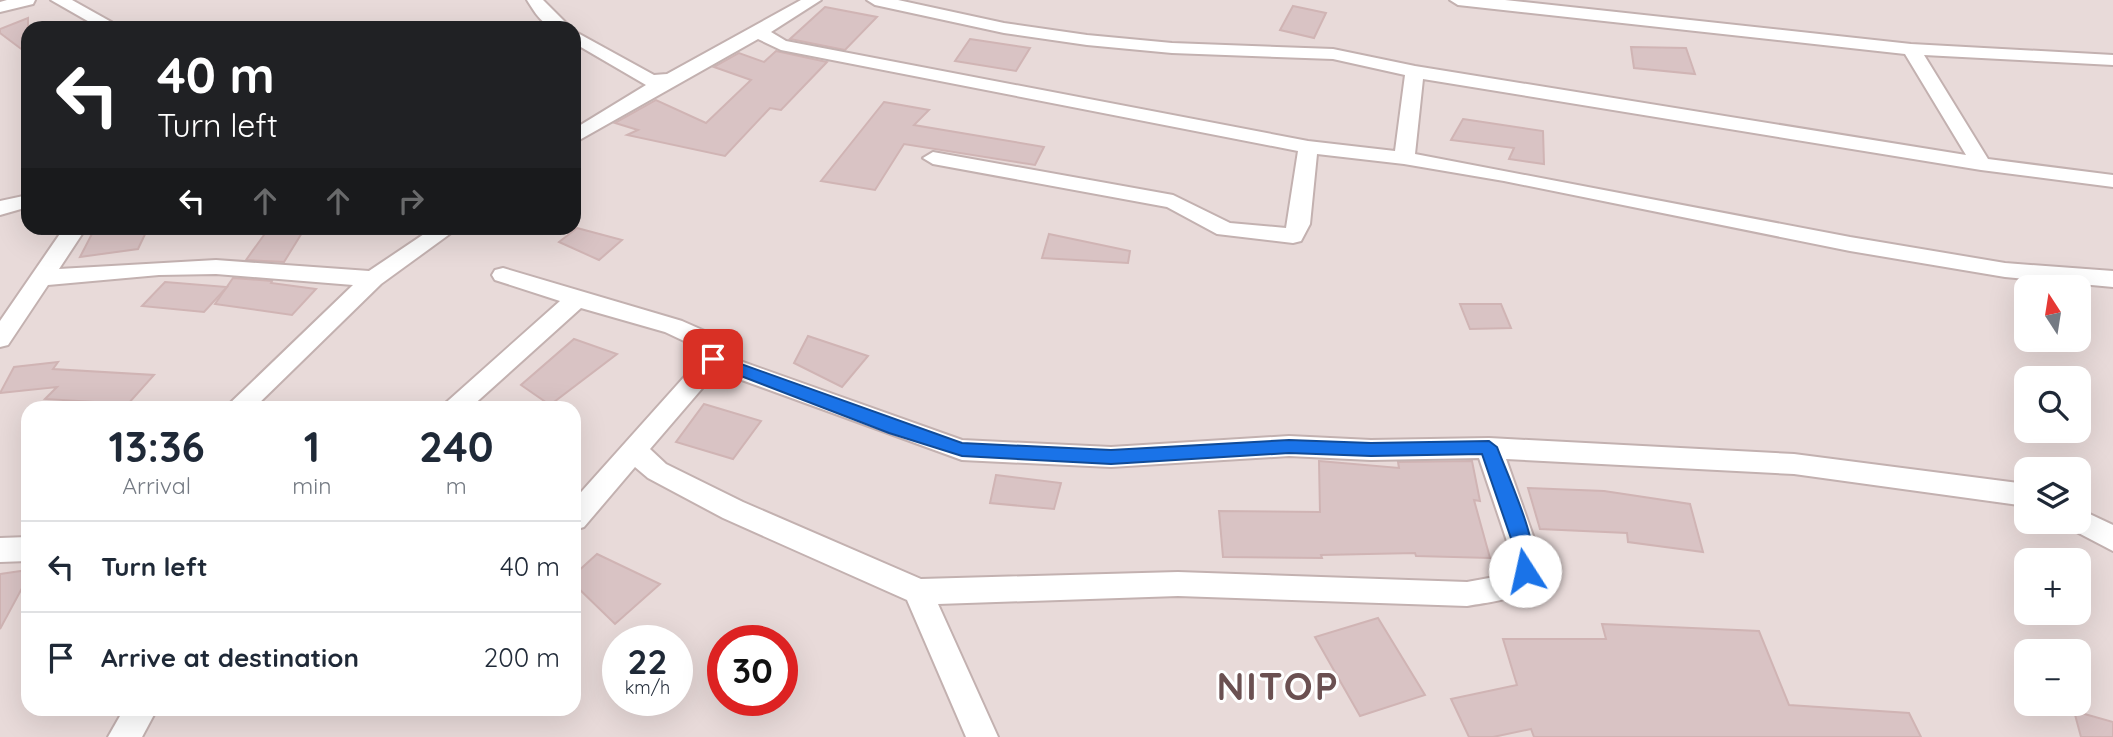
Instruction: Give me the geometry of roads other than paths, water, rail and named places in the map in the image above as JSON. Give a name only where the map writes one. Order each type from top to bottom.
[{"type":"street","points":[[0,6],[27,0]]},
{"type":"street","points":[[59,0],[100,21]]},
{"type":"street","points":[[535,0],[553,21]]},
{"type":"street","points":[[581,133],[813,0]]},
{"type":"street","points":[[875,0],[1004,28],[1075,38],[1172,48],[1333,54],[1415,72],[2110,184]]},
{"type":"street","points":[[1458,0],[1564,6],[1911,49],[2113,60]]},
{"type":"street","points":[[758,32],[781,45],[1308,147],[1404,158],[1863,246],[2005,270],[2113,279]]},
{"type":"street","points":[[581,40],[642,77],[651,80],[671,79]]},
{"type":"street","points":[[1911,49],[1981,164]]},
{"type":"street","points":[[1404,158],[1415,72]]},
{"type":"street","points":[[933,158],[1173,202],[1225,229],[1278,237],[1293,236],[1299,225],[1308,147]]},
{"type":"street","points":[[0,208],[21,203]]},
{"type":"street","points":[[0,339],[70,235]]},
{"type":"street","points":[[245,401],[373,279],[437,235]]},
{"type":"street","points":[[41,278],[159,268],[216,267],[373,279]]},
{"type":"street","points":[[503,275],[664,323],[711,342],[716,350],[713,359],[581,511]]},
{"type":"street","points":[[461,401],[578,299]]},
{"type":"street","points":[[713,359],[895,428],[962,450],[1111,457],[1289,446],[1371,450],[1489,447],[1794,464],[2014,493]]},
{"type":"street","points":[[635,451],[657,471],[733,510],[919,592],[1178,584],[1467,594],[1508,587],[1525,571],[1524,550],[1489,447]]},
{"type":"street","points":[[2091,527],[2113,539]]},
{"type":"street","points":[[0,550],[21,549]]},
{"type":"street","points":[[919,592],[930,625],[982,737]]},
{"type":"street","points":[[124,737],[137,716]]},
{"type":"district","name":"NITOP","points":[[1278,687]]}]
